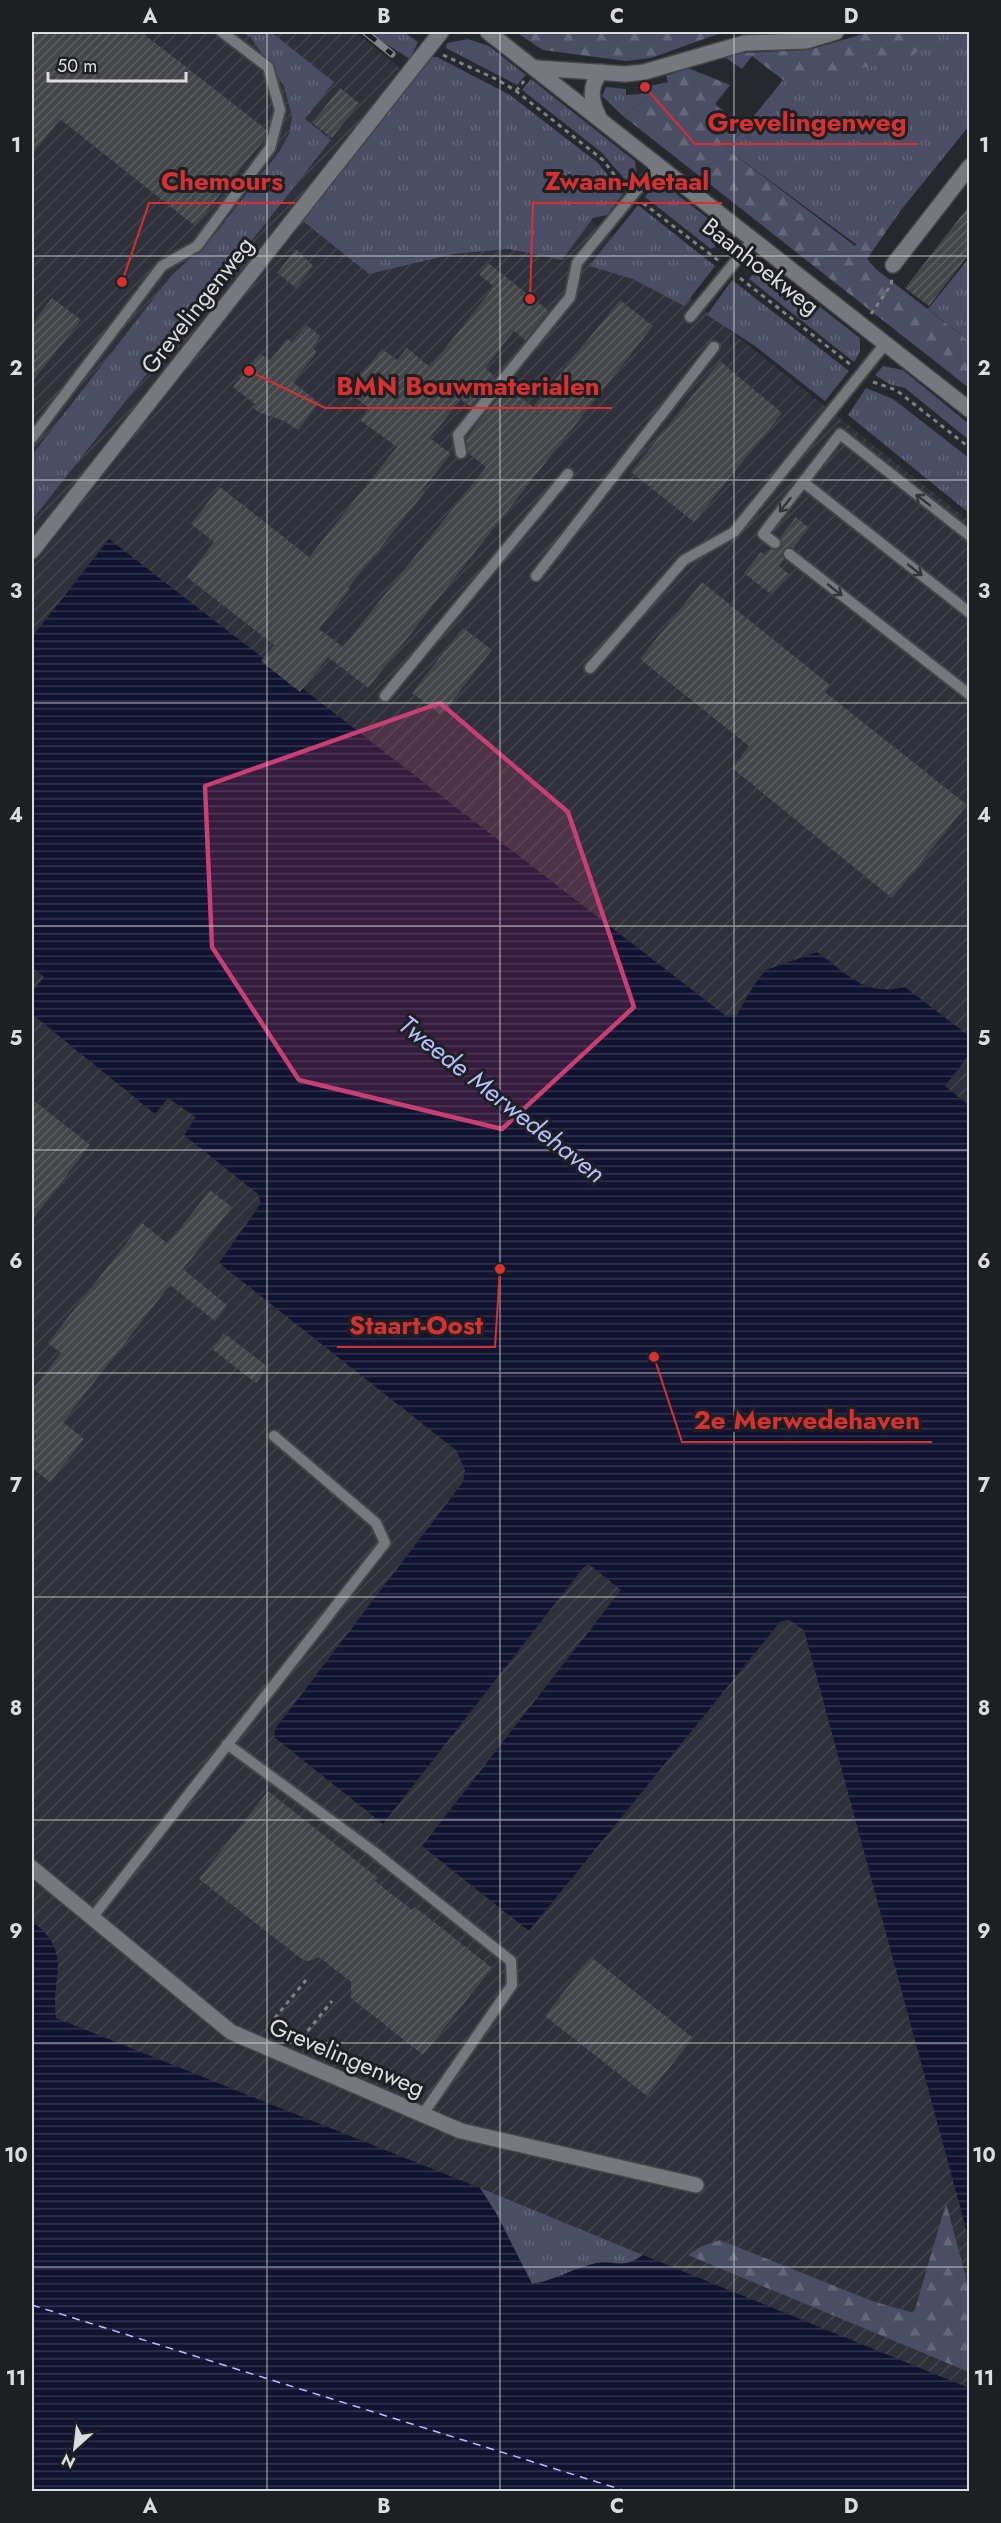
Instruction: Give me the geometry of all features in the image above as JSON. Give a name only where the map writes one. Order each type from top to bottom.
[{"type":"street","name":"Grevelingenweg","points":[[32,550],[441,32]]},
{"type":"street","name":"Baanhoekweg","points":[[488,32],[969,411]]},
{"type":"street","points":[[536,68],[625,74],[656,71],[726,47],[745,43],[806,41],[836,32]]},
{"type":"street","points":[[600,119],[592,103],[593,81],[602,72]]},
{"type":"street","points":[[893,265],[969,166]]},
{"type":"street","name":"Grevelingenweg","points":[[32,1868],[231,2032],[461,2131],[696,2185]]},
{"type":"lane","points":[[32,438],[162,266],[197,246],[270,148],[280,110],[268,67],[222,32]]},
{"type":"lane","points":[[461,453],[458,435],[570,297],[577,264],[658,165]]},
{"type":"lane","points":[[690,317],[753,240]]},
{"type":"lane","points":[[590,668],[684,560],[734,532],[885,344]]},
{"type":"lane","points":[[536,576],[714,347]]},
{"type":"lane","points":[[775,543],[763,534],[840,434],[969,536]]},
{"type":"lane","points":[[386,696],[568,474]]},
{"type":"lane","points":[[803,482],[969,613]]},
{"type":"lane","points":[[789,554],[969,695]]},
{"type":"lane","points":[[92,1918],[385,1543],[376,1523],[274,1436]]},
{"type":"lane","points":[[227,1744],[374,1852],[511,1961],[512,1985],[423,2114]]},
{"type":"path","name":"Baanhoekweg","points":[[430,46],[452,61],[498,80],[516,91],[603,160],[633,195],[877,385],[896,390],[969,448]]},
{"type":"path","points":[[862,326],[891,285],[893,265]]},
{"type":"path","points":[[270,2025],[306,1980]]},
{"type":"path","points":[[302,2038],[332,2001]]},
{"type":"highlighted area","points":[[440,703],[568,812],[634,1007],[502,1129],[299,1080],[212,947],[205,786]]},
{"type":"shaded area","points":[[32,32],[355,32],[969,521],[970,2416],[32,2017]]},
{"type":"green space","points":[[243,32],[271,32],[334,82],[305,119],[331,140],[32,520],[32,455],[171,276],[213,237],[279,152],[289,134],[292,117],[284,86],[251,38]]},
{"type":"green space","points":[[367,32],[404,32],[418,42],[410,59]]},
{"type":"green space","points":[[516,32],[706,32],[718,34],[651,58],[626,61],[543,50]]},
{"type":"green space","points":[[870,32],[919,32],[923,37],[921,49],[905,61],[783,80],[752,56],[742,69],[726,58],[740,53],[808,50]]},
{"type":"green space","points":[[919,32],[969,32],[969,126],[901,210],[890,203],[857,245],[727,149],[783,80],[833,71],[923,37]]},
{"type":"green space","points":[[468,39],[489,46],[526,75],[517,85],[446,48],[447,43]]},
{"type":"green space","points":[[431,57],[437,57],[510,95],[598,163],[623,194],[607,215],[593,218],[562,260],[509,249],[453,254],[369,274],[303,221]]},
{"type":"green space","points":[[688,68],[730,85],[715,104],[744,127],[727,149],[855,246],[890,203],[901,210],[867,259],[877,270],[969,341],[969,388],[623,116],[668,82],[666,76]]},
{"type":"green space","points":[[531,79],[635,161],[637,175],[630,185],[601,152],[522,90]]},
{"type":"green space","points":[[668,82],[623,116],[602,96],[606,87],[626,89],[626,95],[641,94],[641,88]]},
{"type":"green space","points":[[665,185],[710,220],[715,247],[711,249],[645,197],[652,188]]},
{"type":"green space","points":[[638,205],[715,266],[684,306],[633,279],[589,266]]},
{"type":"green space","points":[[969,258],[969,341],[928,309]]},
{"type":"green space","points":[[775,272],[860,338],[860,352],[854,362],[749,279],[752,275]]},
{"type":"green space","points":[[732,280],[849,371],[825,401],[755,346],[707,315]]},
{"type":"green space","points":[[883,366],[903,370],[969,424],[969,440],[905,388],[891,385],[875,375]]},
{"type":"green space","points":[[866,388],[893,399],[969,458],[969,513],[848,415]]},
{"type":"green space","points":[[480,2188],[643,2255],[624,2264],[597,2263],[532,2284],[496,2213]]},
{"type":"green space","points":[[946,2203],[969,2289],[969,2372],[688,2255],[700,2247],[720,2240],[872,2301],[914,2313]]},
{"type":"water","name":"Tweede Merwedehaven","points":[[109,539],[726,1016],[737,1015],[753,986],[766,970],[817,952],[867,986],[878,989],[905,987],[969,1036],[969,1055],[945,1086],[970,1106],[969,2240],[804,1630],[789,1620],[781,1621],[529,1931],[422,1846],[621,1590],[591,1566],[588,1564],[583,1568],[383,1824],[274,1737],[275,1729],[463,1482],[465,1471],[457,1451],[219,1263],[261,1203],[258,1194],[184,1135],[196,1117],[168,1098],[155,1114],[32,1014],[32,992],[44,977],[32,967],[32,637]]},
{"type":"water","points":[[32,1921],[45,1933],[57,1955],[56,2018],[480,2188],[496,2213],[532,2284],[589,2265],[604,2262],[630,2262],[643,2255],[969,2388],[969,2491],[32,2491]]},
{"type":"building","points":[[32,32],[141,32],[267,130],[265,138],[195,226],[60,119],[32,155]]},
{"type":"building","points":[[340,88],[359,103],[332,138],[312,123]]},
{"type":"building","points":[[969,206],[969,254],[929,306],[905,288]]},
{"type":"building","points":[[296,249],[313,266],[296,288],[277,273]]},
{"type":"building","points":[[488,263],[549,311],[525,340],[514,331],[485,368],[495,377],[471,407],[461,399],[430,438],[451,454],[422,490],[425,492],[348,588],[350,589],[319,629],[343,647],[486,467],[468,453],[466,439],[507,386],[533,407],[620,300],[653,326],[368,688],[328,657],[300,692],[261,661],[274,645],[187,577],[214,542],[191,524],[220,487],[309,557],[397,447],[360,420],[369,408],[348,392],[382,349],[397,360],[407,348],[430,367],[494,287],[479,274]]},
{"type":"building","points":[[52,298],[81,320],[32,382],[32,324]]},
{"type":"building","points":[[306,325],[320,336],[312,347],[317,352],[293,382],[319,403],[298,430],[284,421],[258,412],[252,407],[255,404],[233,387],[260,353],[270,361],[287,339],[292,342]]},
{"type":"building","points":[[720,361],[782,413],[694,522],[631,472]]},
{"type":"building","points":[[796,517],[809,528],[793,548],[787,547],[783,550],[784,560],[779,566],[789,574],[772,595],[744,573],[761,552],[765,555],[770,549],[781,548],[780,537]]},
{"type":"building","points":[[702,582],[830,685],[825,692],[967,805],[892,898],[732,768],[749,746],[640,659]]},
{"type":"building","points":[[463,628],[492,650],[441,715],[412,693]]},
{"type":"building","points":[[32,1099],[90,1145],[32,1220]]},
{"type":"building","points":[[210,1190],[232,1207],[183,1269],[227,1305],[215,1321],[170,1285],[63,1422],[84,1439],[50,1482],[32,1468],[32,1390],[61,1353],[48,1343],[142,1223],[168,1244]]},
{"type":"building","points":[[224,1333],[268,1367],[256,1383],[212,1349]]},
{"type":"building","points":[[268,1791],[378,1878],[375,1881],[412,1910],[415,1907],[492,1968],[423,2055],[351,1998],[351,1982],[319,1957],[309,1961],[303,1960],[199,1879]]},
{"type":"building","points":[[591,1957],[693,2038],[647,2096],[545,2016]]},
{"type":"ferry route","points":[[32,2305],[629,2492]]},
{"type":"railway","points":[[365,32],[392,54]]},
{"type":"place","name":"Grevelingenweg","points":[[645,87]]},
{"type":"place","name":"Chemours","points":[[122,282]]},
{"type":"place","name":"Zwaan-Metaal","points":[[530,299]]},
{"type":"place","name":"BMN Bouwmaterialen","points":[[249,371]]},
{"type":"place","name":"Staart-Oost","points":[[500,1269]]},
{"type":"place","name":"2e Merwedehaven","points":[[654,1357]]}]
